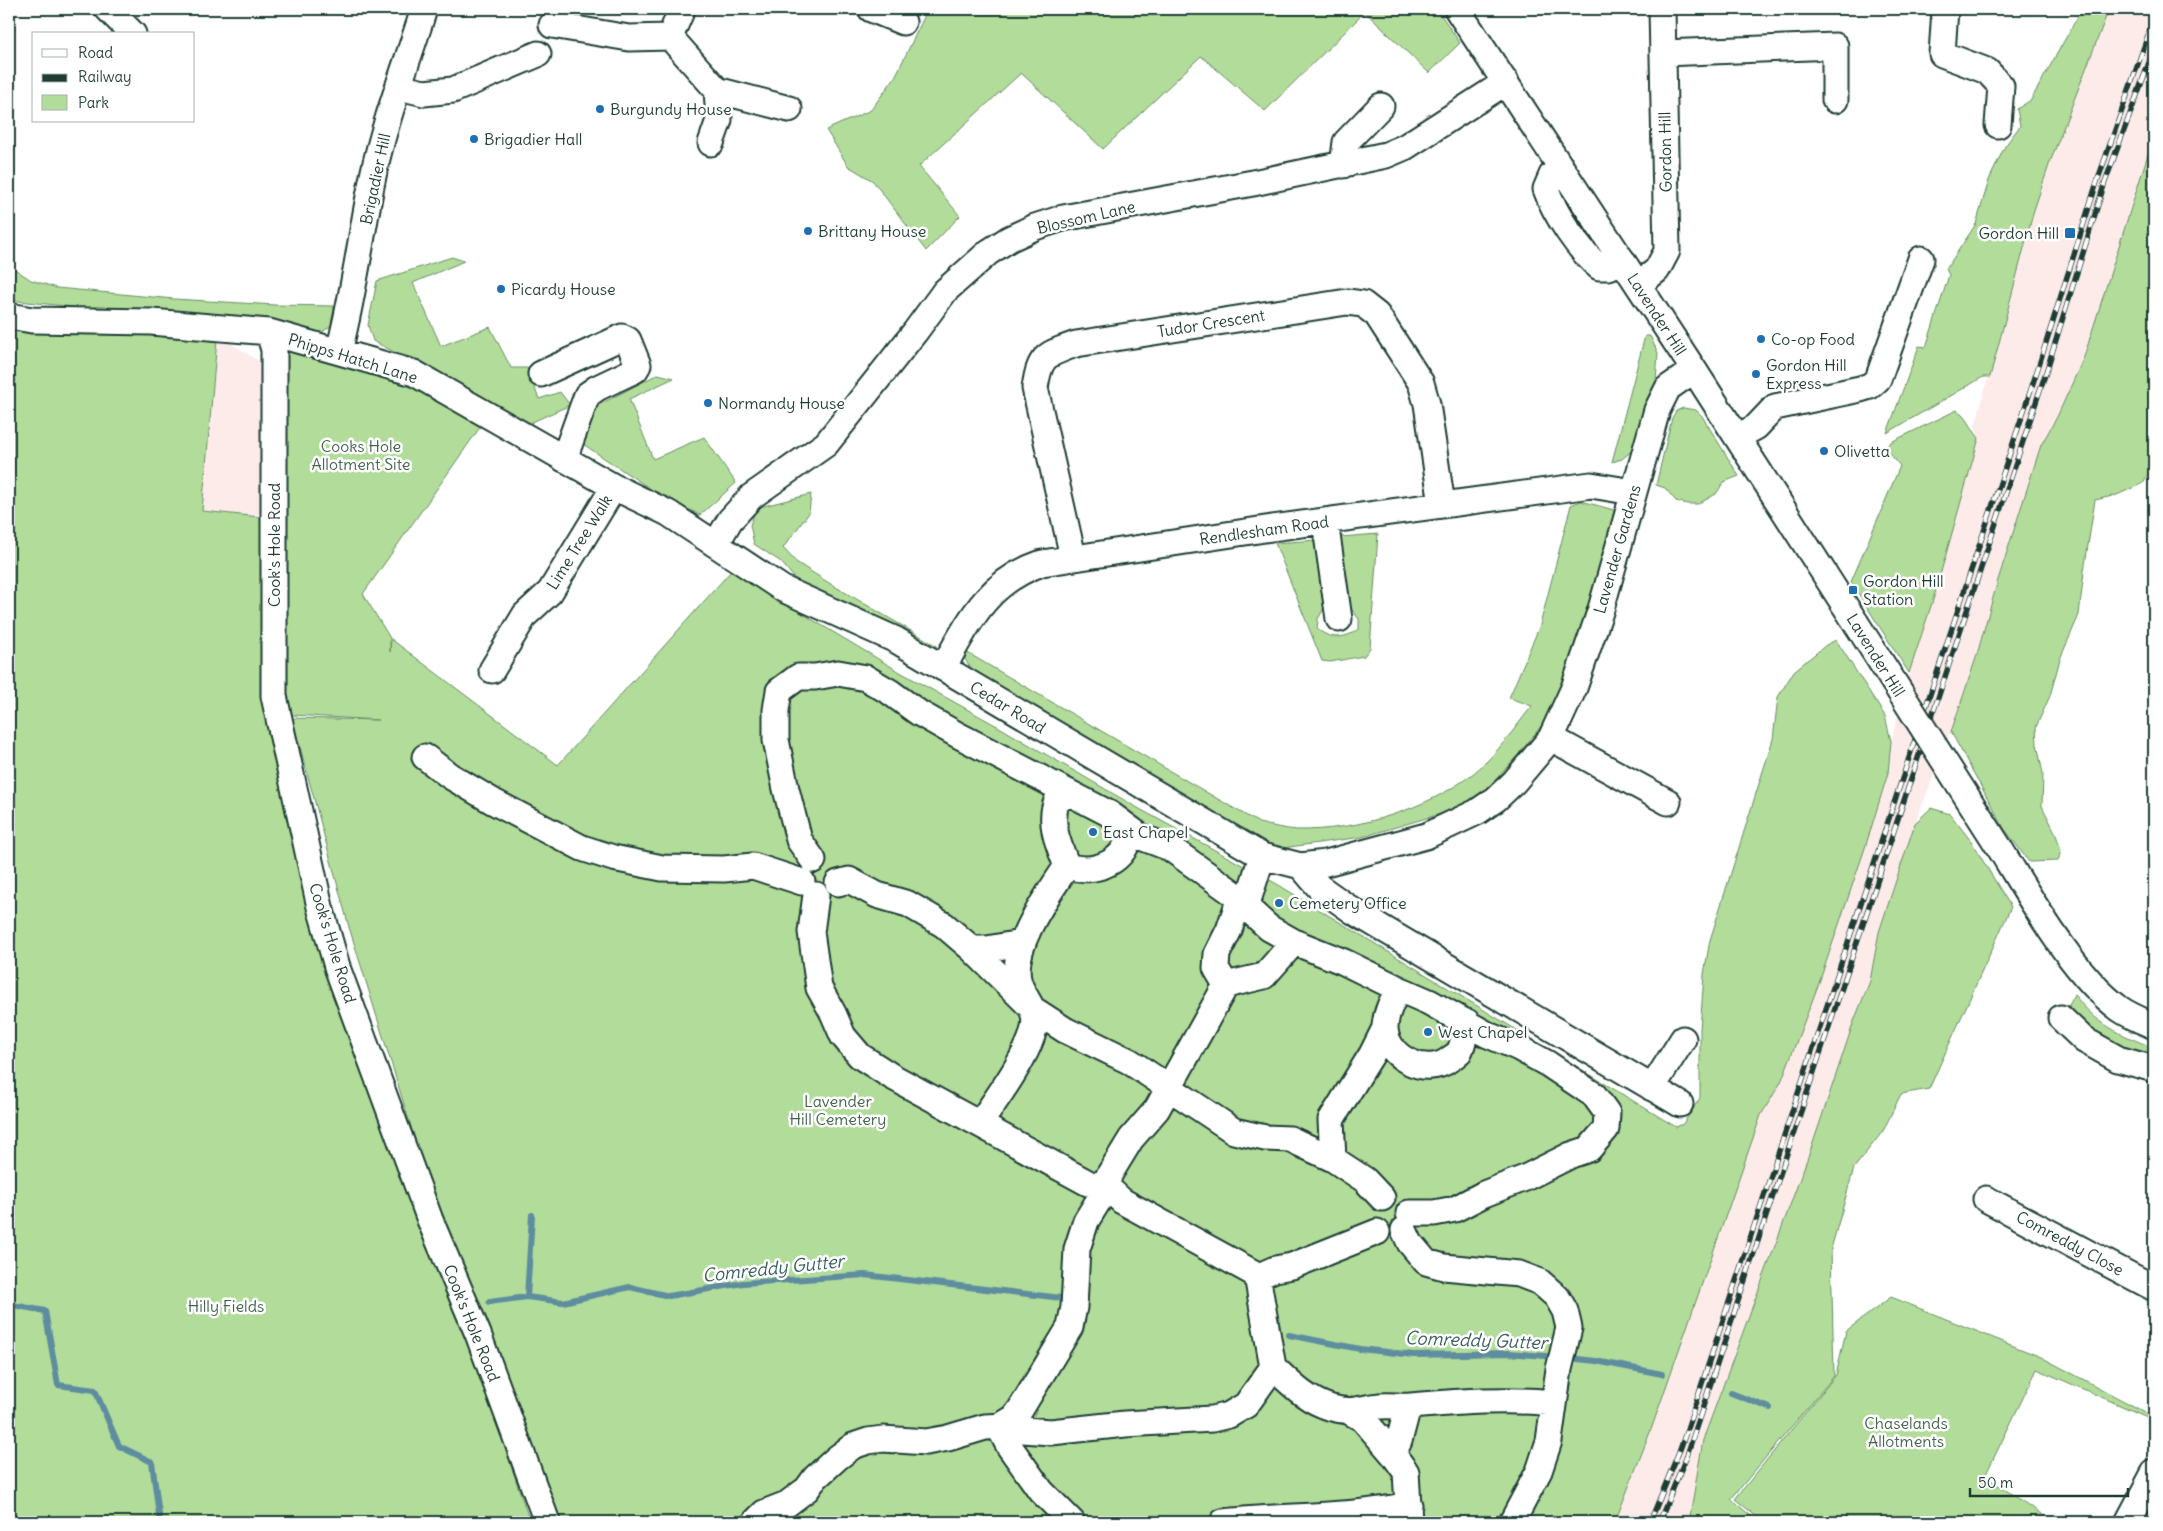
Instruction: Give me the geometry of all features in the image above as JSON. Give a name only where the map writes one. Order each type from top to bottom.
[{"type":"street","points":[[108,9],[131,32]]},
{"type":"street","name":"Brigadier Hill","points":[[339,352],[350,308],[374,175],[399,86],[424,9]]},
{"type":"street","points":[[670,37],[682,9]]},
{"type":"street","points":[[871,9],[903,22]]},
{"type":"street","name":"Lavender Hill","points":[[1457,9],[1694,370],[2058,939],[2102,995],[2121,1010],[2154,1026]]},
{"type":"street","name":"Gordon Hill","points":[[1638,284],[1657,270],[1667,251],[1662,9]]},
{"type":"street","points":[[1946,9],[1942,54],[1988,71],[2001,86],[1998,125]]},
{"type":"street","points":[[552,26],[629,38],[670,37],[717,90],[789,109]]},
{"type":"street","points":[[1664,53],[1840,41],[1835,100]]},
{"type":"street","points":[[399,86],[424,93],[453,90],[538,54]]},
{"type":"street","name":"Blossom Lane","points":[[716,544],[730,520],[752,496],[826,444],[945,291],[989,252],[1009,239],[1035,227],[1063,218],[1386,155],[1405,147],[1506,82]]},
{"type":"street","points":[[711,143],[719,120],[717,90]]},
{"type":"street","points":[[1342,165],[1346,142],[1381,106]]},
{"type":"street","points":[[1737,437],[1756,427],[1775,407],[1860,389],[1870,386],[1878,379],[1921,259]]},
{"type":"street","name":"Tudor Crescent","points":[[1073,557],[1035,388],[1038,368],[1049,353],[1076,344],[1347,302],[1363,304],[1377,315],[1420,383],[1427,404],[1442,505]]},
{"type":"street","name":"Phipps Hatch Lane","points":[[9,316],[32,320],[150,322],[270,332],[414,373],[614,487],[668,513],[716,544]]},
{"type":"street","name":"Cook's Hole Road","points":[[270,332],[274,350],[274,696],[320,907],[341,978],[430,1220],[478,1334],[547,1522]]},
{"type":"street","points":[[541,374],[622,337],[628,340],[638,361],[635,370],[597,388],[587,395],[564,458]]},
{"type":"street","name":"Lavender Gardens","points":[[1301,866],[1354,856],[1426,836],[1469,816],[1496,799],[1514,782],[1551,738],[1574,688],[1601,610],[1657,410],[1668,388],[1694,370]]},
{"type":"street","name":"Rendlesham Road","points":[[943,668],[984,600],[1003,582],[1022,570],[1042,563],[1325,521],[1592,485],[1633,492]]},
{"type":"street","name":"Lime Tree Walk","points":[[492,670],[525,615],[550,592],[614,487]]},
{"type":"street","points":[[1325,521],[1338,618]]},
{"type":"street","name":"Cedar Road","points":[[716,544],[783,589],[896,640],[1262,856],[1301,866]]},
{"type":"street","points":[[813,860],[799,840],[776,740],[776,710],[779,691],[798,676],[815,677],[838,673],[866,678],[927,717],[1110,814],[1141,837],[1170,848],[1243,903],[1269,928],[1294,942],[1344,962],[1429,1002],[1488,1035],[1519,1048],[1548,1064],[1594,1095],[1607,1113],[1606,1129],[1589,1149],[1562,1159],[1525,1178],[1455,1208],[1407,1222],[1396,1236],[1388,1236],[1377,1232],[1370,1221],[1371,1212],[1375,1204],[1382,1198],[1392,1197],[1399,1199],[1406,1205],[1407,1222],[1410,1243],[1426,1262],[1444,1267],[1519,1274],[1540,1282],[1557,1297],[1564,1311],[1569,1328],[1553,1403],[1549,1441],[1540,1471],[1512,1522]]},
{"type":"street","points":[[1551,738],[1668,802]]},
{"type":"street","points":[[425,757],[450,776],[494,802],[582,848],[612,858],[662,868],[724,869],[753,866],[809,889],[829,893],[838,883],[849,880],[877,895],[908,904],[944,925],[972,949],[1034,1010],[1065,1030],[1129,1061],[1234,1131],[1266,1138],[1290,1139],[1306,1134],[1330,1120],[1372,1054],[1385,1028],[1389,1006],[1399,989]]},
{"type":"street","points":[[1067,866],[1059,846],[1054,818],[1057,801],[1068,792]]},
{"type":"street","points":[[1067,866],[1080,870],[1107,864],[1124,852],[1130,839],[1130,830]]},
{"type":"street","points":[[1226,985],[1216,968],[1217,954],[1243,903],[1262,856]]},
{"type":"street","points":[[838,883],[839,875],[833,863],[820,858],[807,863],[803,870],[809,889],[811,932],[818,988],[833,1013],[843,1036],[860,1056],[891,1076],[1088,1183],[1107,1187],[1122,1202],[1258,1276]]},
{"type":"street","points":[[980,1123],[1024,1053],[1034,1028],[1034,1010],[1018,982],[1021,943],[1067,866]]},
{"type":"street","points":[[1301,866],[1319,887],[1353,911],[1680,1104]]},
{"type":"street","points":[[999,1426],[1014,1418],[1020,1410],[1070,1327],[1074,1307],[1077,1249],[1086,1221],[1107,1187],[1109,1175],[1131,1139],[1157,1109],[1170,1088],[1226,985],[1264,976],[1294,942]]},
{"type":"street","points":[[972,949],[987,949],[1021,943]]},
{"type":"street","points":[[2061,1018],[2084,1040],[2118,1059],[2154,1069]]},
{"type":"street","points":[[1385,1028],[1390,1043],[1399,1055],[1415,1064],[1430,1067],[1445,1063],[1459,1052],[1467,1022]]},
{"type":"street","points":[[1652,1088],[1683,1039]]},
{"type":"street","points":[[1330,1120],[1333,1160]]},
{"type":"street","points":[[1290,1139],[1333,1160],[1365,1180],[1382,1198]]},
{"type":"street","name":"Comreddy Close","points":[[1986,1199],[2154,1288]]},
{"type":"street","points":[[1258,1276],[1275,1269],[1292,1266],[1377,1232]]},
{"type":"street","points":[[1223,1522],[1313,1515],[1409,1514],[1406,1472],[1363,1419],[1350,1412],[1330,1408],[1308,1399],[1273,1367],[1258,1276]]},
{"type":"street","points":[[755,1522],[764,1513],[787,1504],[807,1488],[827,1466],[853,1446],[883,1439],[926,1442],[948,1438],[985,1427],[999,1426],[1051,1432],[1125,1424],[1212,1419],[1229,1415],[1246,1405],[1273,1367]]},
{"type":"street","points":[[1350,1412],[1381,1406],[1408,1406],[1473,1400],[1526,1400],[1553,1403]]},
{"type":"street","points":[[1393,1454],[1399,1441],[1408,1406]]},
{"type":"street","points":[[999,1426],[1008,1446],[1037,1486],[1072,1522]]},
{"type":"street","points":[[2128,1522],[2154,1472]]},
{"type":"shaded area","points":[[2109,9],[2154,9],[2154,135],[2084,357],[2057,417],[2041,445],[1998,580],[1976,658],[1951,732],[1915,823],[1879,932],[1870,981],[1854,1021],[1812,1146],[1703,1440],[1689,1522],[1615,1522],[1652,1427],[1761,1115],[1781,1082],[1819,983],[1865,848],[1888,773],[1891,741],[1909,673],[1933,600],[1979,438],[1975,426],[2034,210],[2049,165]]},
{"type":"shaded area","points":[[218,335],[268,367],[270,518],[202,511]]},
{"type":"green space","points":[[928,9],[1437,9],[1460,43],[1429,73],[1365,12],[1265,111],[1201,56],[1103,149],[1021,73],[919,166],[960,216],[926,251],[873,181],[848,166],[826,130],[871,110],[895,77]]},
{"type":"green space","points":[[2082,9],[2109,9],[2049,165],[2034,210],[1990,377],[1983,377],[1887,433],[1919,346],[1926,347],[1949,275],[1946,269],[1976,224],[1989,180],[2005,146],[2020,126],[2017,109],[2031,100]]},
{"type":"green space","points":[[2154,135],[2154,463],[2143,483],[2117,495],[2095,500],[2079,615],[2060,659],[2050,696],[2036,727],[2037,744],[2043,774],[2042,806],[2055,832],[2061,850],[2058,861],[2029,862],[2004,828],[1951,732],[1976,658],[1998,580],[2041,445],[2057,417],[2084,357]]},
{"type":"green space","points":[[452,257],[464,261],[413,283],[441,346],[490,327],[511,368],[527,368],[539,399],[560,392],[570,405],[530,423],[373,341],[368,325],[377,281]]},
{"type":"green space","name":"Hilly Fields","points":[[10,266],[31,280],[57,288],[174,299],[275,305],[334,306],[333,325],[319,334],[218,328],[202,511],[270,518],[280,745],[471,1347],[530,1522],[9,1522],[9,311],[140,314],[9,300]]},
{"type":"green space","points":[[1645,336],[1650,336],[1658,353],[1656,382],[1634,449],[1622,459],[1612,462]]},
{"type":"green space","name":"Lavender Hill Cemetery","points":[[287,340],[488,416],[363,594],[390,638],[390,652],[391,639],[558,765],[731,571],[900,672],[1136,807],[1277,884],[1676,1127],[1683,1124],[1700,1098],[1700,1030],[1704,974],[1710,940],[1773,739],[1778,697],[1794,671],[1826,645],[1836,640],[1885,716],[1891,741],[1888,773],[1865,848],[1819,983],[1781,1082],[1761,1115],[1652,1427],[1615,1522],[556,1522],[444,1233],[349,927],[292,718],[378,720],[292,715],[280,694],[279,474]]},
{"type":"green space","points":[[658,374],[674,378],[629,399],[653,459],[704,437],[736,483],[700,515],[658,494],[583,444],[591,409]]},
{"type":"green space","points":[[1683,408],[1696,410],[1702,416],[1739,476],[1724,482],[1716,494],[1698,504],[1676,501],[1665,488],[1656,485],[1672,418],[1676,411]]},
{"type":"green space","points":[[1957,410],[1967,419],[1979,438],[1933,600],[1909,673],[1851,582],[1900,466],[1885,447],[1891,442]]},
{"type":"green space","points":[[811,494],[809,513],[783,548],[796,562],[829,583],[937,646],[931,658],[796,580],[781,562],[754,544],[750,525],[756,508]]},
{"type":"green space","points":[[1581,501],[1614,510],[1617,519],[1569,668],[1547,719],[1491,785],[1473,799],[1447,812],[1362,837],[1275,849],[1248,836],[975,676],[965,659],[966,652],[1259,823],[1297,830],[1343,827],[1367,822],[1414,807],[1457,785],[1491,757],[1532,706],[1509,698],[1540,625],[1571,505]]},
{"type":"green space","points":[[1378,534],[1370,648],[1364,656],[1330,662],[1322,661],[1275,543],[1317,540],[1328,601],[1318,619],[1317,629],[1327,635],[1338,637],[1349,635],[1359,629],[1359,619],[1345,601],[1337,543],[1341,537]]},
{"type":"green space","points":[[1931,808],[1950,814],[1971,841],[2011,907],[1929,1089],[1901,1094],[1883,1131],[1854,1168],[1831,1249],[1834,1376],[1731,1499],[1758,1522],[1689,1522],[1703,1440],[1812,1146],[1854,1021],[1870,981],[1879,932],[1915,823]]},
{"type":"green space","points":[[2074,994],[2082,1005],[2100,1021],[2120,1033],[2154,1048],[2154,1062],[2109,1046],[2067,1010]]},
{"type":"green space","name":"Chaselands Allotments","points":[[1891,1297],[2041,1357],[2154,1417],[2154,1420],[2037,1369],[1985,1476],[2053,1522],[1763,1522],[1735,1499],[1836,1375],[1846,1331]]},
{"type":"waterway","points":[[527,1297],[532,1215]]},
{"type":"waterway","name":"Comreddy Gutter","points":[[489,1302],[527,1297],[563,1302],[630,1287],[669,1296],[743,1283],[865,1275],[1062,1298]]},
{"type":"waterway","points":[[9,1301],[13,1305],[45,1311],[58,1385],[95,1390],[119,1446],[152,1462],[160,1522]]},
{"type":"waterway","name":"Comreddy Gutter","points":[[1289,1335],[1360,1349],[1414,1355],[1509,1353],[1558,1357]]},
{"type":"waterway","name":"Comreddy Gutter","points":[[1568,1358],[1596,1361],[1662,1374]]},
{"type":"waterway","name":"Comreddy Gutter","points":[[1731,1393],[1770,1408]]},
{"type":"railway","points":[[1650,1522],[1681,1447],[2038,368],[2098,179],[2154,18]]},
{"type":"railway","points":[[1659,1522],[1687,1455],[2047,369],[2105,182],[2154,49]]},
{"type":"place","name":"Burgundy House","points":[[600,109]]},
{"type":"place","name":"Brigadier Hall","points":[[474,139]]},
{"type":"place","name":"Brittany House","points":[[808,231]]},
{"type":"place","name":"Gordon Hill","points":[[2070,233]]},
{"type":"place","name":"Picardy House","points":[[501,289]]},
{"type":"place","name":"Co-op Food","points":[[1761,339]]},
{"type":"place","name":"Gordon Hill Express","points":[[1756,374]]},
{"type":"place","name":"Normandy House","points":[[708,403]]},
{"type":"place","name":"Olivetta","points":[[1824,451]]},
{"type":"place","name":"Gordon Hill Station","points":[[1853,590]]},
{"type":"place","name":"East Chapel","points":[[1093,832]]},
{"type":"place","name":"Cemetery Office","points":[[1279,903]]},
{"type":"place","name":"West Chapel","points":[[1428,1032]]},
{"type":"park label","name":"Cooks Hole Allotment Site","points":[[361,455]]}]
